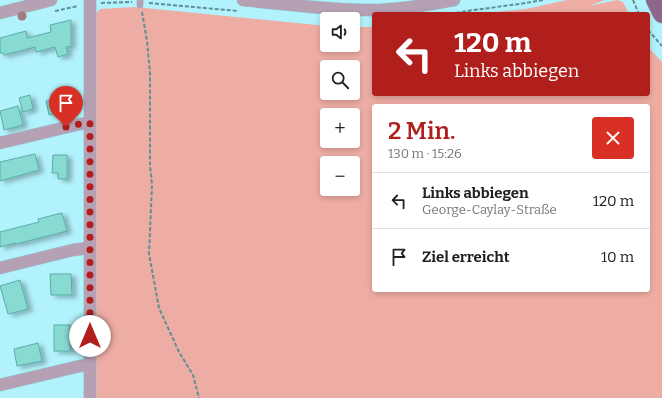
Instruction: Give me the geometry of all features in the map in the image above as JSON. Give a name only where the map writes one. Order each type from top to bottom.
[{"type":"main road","points":[[655,0],[662,14]]},
{"type":"street","points":[[243,6],[370,10],[418,7],[454,0]]},
{"type":"street","points":[[90,2],[90,398]]},
{"type":"street","points":[[0,13],[53,6]]},
{"type":"street","points":[[0,143],[90,123]]},
{"type":"street","points":[[0,268],[72,250],[89,248]]},
{"type":"street","points":[[0,385],[80,366],[90,366]]},
{"type":"path","points":[[460,12],[479,8],[501,7],[543,0]]},
{"type":"path","points":[[633,0],[638,12]]},
{"type":"path","points":[[53,6],[90,2],[140,2],[243,6]]},
{"type":"path","points":[[140,2],[147,41],[150,73],[150,165],[152,185],[149,254],[158,308],[193,375],[199,398]]},
{"type":"path","points":[[650,32],[662,46]]},
{"type":"shaded area","points":[[567,0],[605,0],[589,6],[617,0],[623,2],[628,12],[495,12],[526,9]]},
{"type":"shaded area","points":[[135,7],[320,25],[320,52],[360,52],[360,27],[372,27],[372,96],[650,96],[650,49],[662,62],[662,398],[94,398],[95,14],[100,9]]},
{"type":"building","points":[[71,20],[71,46],[66,47],[68,54],[58,57],[55,47],[36,52],[35,47],[4,55],[3,53],[0,53],[0,38],[26,31],[27,38],[51,32],[50,25]]},
{"type":"building","points":[[30,95],[33,109],[23,112],[19,98]]},
{"type":"building","points":[[57,95],[71,95],[71,109],[49,115],[46,101],[57,99]]},
{"type":"building","points":[[18,106],[23,125],[4,130],[0,111]]},
{"type":"building","points":[[35,154],[39,170],[0,181],[0,162]]},
{"type":"building","points":[[53,155],[67,155],[67,179],[58,179],[58,173],[52,173]]},
{"type":"building","points":[[62,213],[67,231],[0,247],[0,232],[39,222],[38,219]]},
{"type":"building","points":[[50,274],[71,274],[72,295],[51,295]]},
{"type":"building","points":[[20,280],[28,309],[8,314],[0,286]]},
{"type":"building","points":[[54,325],[70,325],[70,351],[54,351]]},
{"type":"building","points":[[38,343],[42,361],[17,366],[14,349]]},
{"type":"route","points":[[66,127],[90,123],[90,336]]}]
